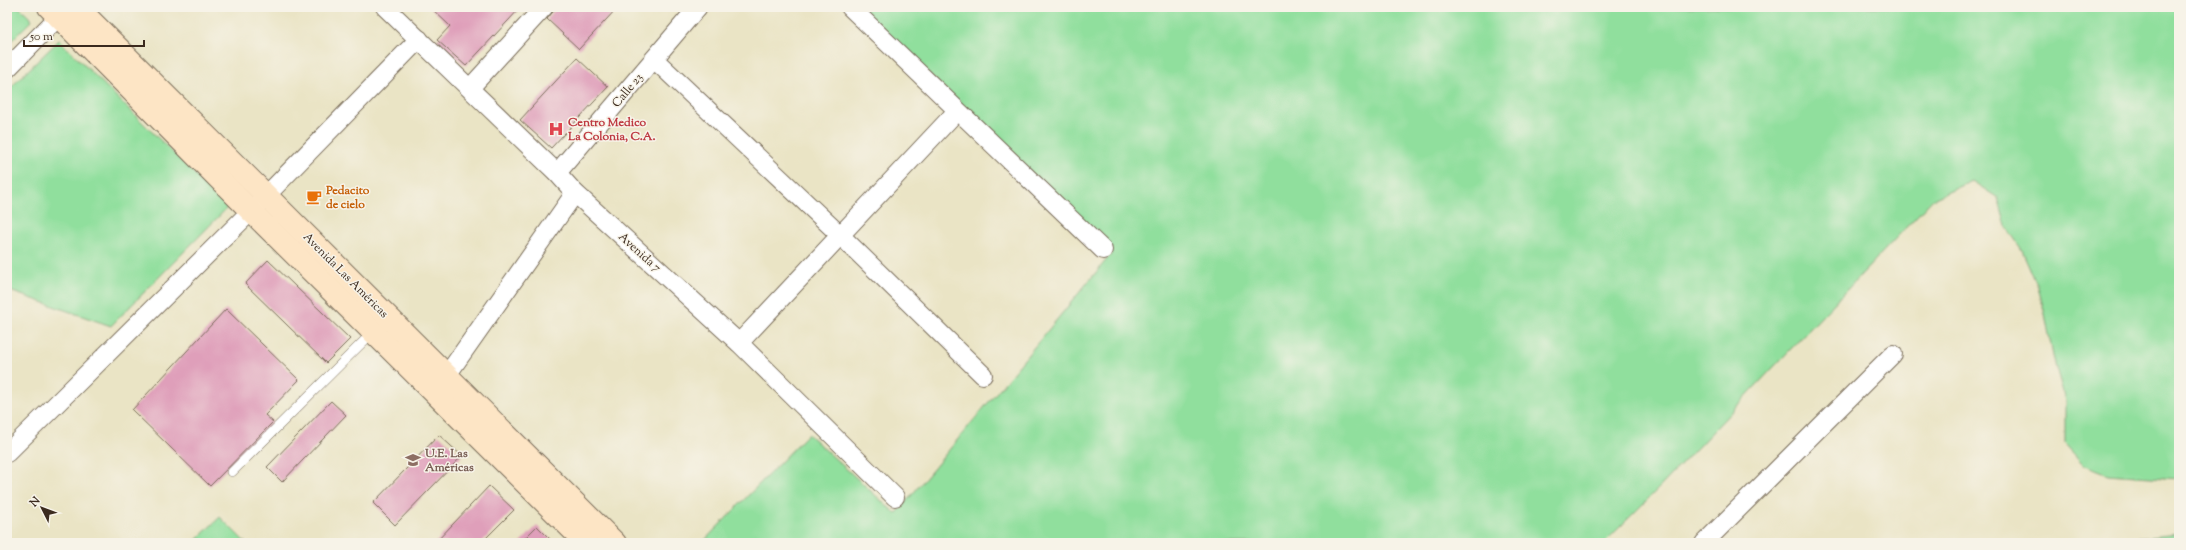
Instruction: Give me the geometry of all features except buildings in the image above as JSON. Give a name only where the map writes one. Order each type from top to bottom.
[{"type":"main road","name":"Avenida Las Américas","points":[[63,9],[266,196],[615,543]]},
{"type":"main road","name":"Avenida Las Américas","points":[[63,9],[250,211],[586,543]]},
{"type":"street","points":[[470,88],[544,7]]},
{"type":"street","name":"Calle 23","points":[[557,173],[698,7]]},
{"type":"street","points":[[850,7],[1103,250]]},
{"type":"street","name":"Avenida 7","points":[[390,8],[419,39],[557,173],[575,193],[739,343],[895,498]]},
{"type":"street","points":[[7,69],[63,9]]},
{"type":"street","points":[[7,453],[266,196],[419,39]]},
{"type":"street","points":[[654,59],[840,235],[983,375]]},
{"type":"street","points":[[739,343],[957,111]]},
{"type":"street","points":[[447,375],[575,193]]},
{"type":"street","points":[[1704,543],[1893,354]]},
{"type":"lane","points":[[232,472],[373,332]]},
{"type":"green space","points":[[7,7],[19,7],[32,20],[7,45]]},
{"type":"green space","points":[[861,7],[2179,7],[2179,479],[2108,474],[2083,464],[2065,444],[2065,401],[2053,356],[2038,287],[2022,250],[2006,226],[1998,198],[1972,181],[1933,199],[1660,487],[1604,543],[702,543],[808,434],[896,514],[1112,253]]},
{"type":"green space","points":[[59,40],[228,207],[111,326],[7,290],[7,91]]},
{"type":"green space","points":[[220,517],[246,543],[193,543]]},
{"type":"green space","points":[[2179,534],[2179,543],[2125,543],[2128,539]]},
{"type":"place","name":"Centro Medico La Colonia, C.A.","points":[[556,129]]},
{"type":"place","name":"Pedacito de cielo","points":[[314,197]]},
{"type":"place","name":"U.E. Las Américas","points":[[413,460]]}]
